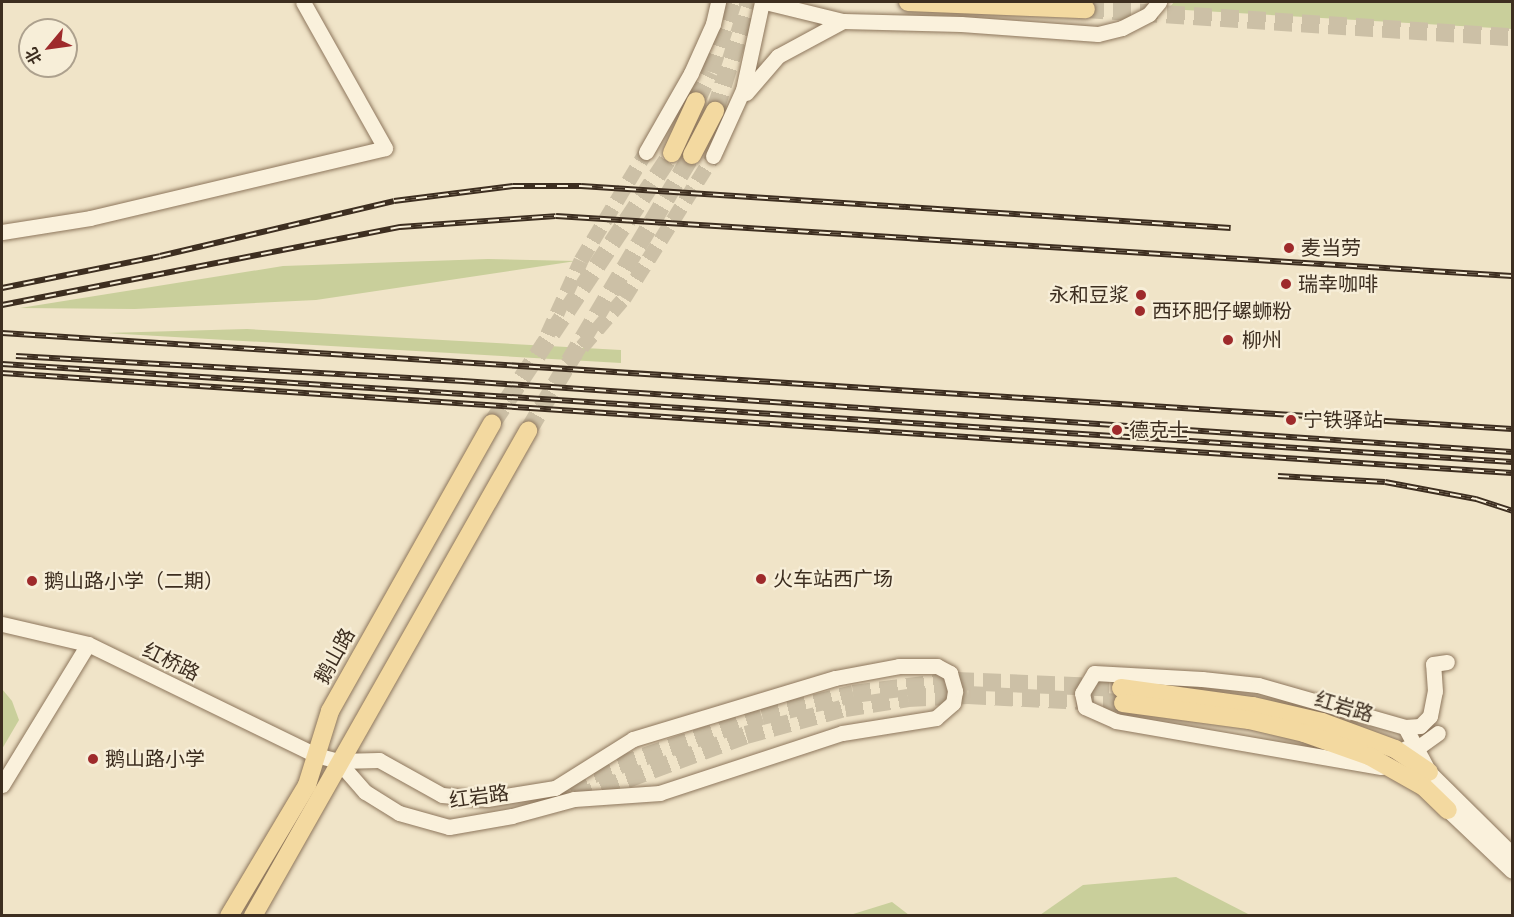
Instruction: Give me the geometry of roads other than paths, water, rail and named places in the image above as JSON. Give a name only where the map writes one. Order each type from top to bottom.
[{"type":"main road","points":[[908,2],[1086,9]]},
{"type":"main road","points":[[672,153],[696,101]]},
{"type":"main road","points":[[692,155],[715,111]]},
{"type":"main road","name":"鹅山路","points":[[229,915],[307,785],[330,711],[492,423]]},
{"type":"main road","points":[[253,915],[338,761],[528,431]]},
{"type":"main road","name":"红岩路","points":[[1429,772],[1395,750],[1360,734],[1276,712],[1122,695],[1304,733],[1369,756],[1424,787],[1448,810]]},
{"type":"street","points":[[2,232],[90,218],[385,148],[303,2]]},
{"type":"street","points":[[646,152],[691,73],[713,24],[718,2]]},
{"type":"street","points":[[713,156],[739,103],[763,2],[843,21],[938,22],[1098,34],[1131,24],[1149,14],[1159,2]]},
{"type":"street","points":[[739,103],[778,56],[843,21]]},
{"type":"street","name":"红桥路","points":[[2,624],[88,644],[316,755]]},
{"type":"street","points":[[2,785],[88,644]]},
{"type":"street","points":[[1391,768],[1116,721],[1085,707],[1082,693],[1094,674],[1202,679],[1258,685],[1405,727],[1420,726],[1430,716],[1433,664],[1447,662]]},
{"type":"street","name":"红岩路","points":[[316,755],[338,761],[379,760],[442,795],[487,799],[555,788],[633,739],[737,705],[835,678],[899,666],[937,666],[950,673],[953,704],[936,718],[842,733],[660,792],[574,799],[512,816],[449,827],[399,813],[365,792],[338,761]]},
{"type":"street","points":[[1405,727],[1429,772]]},
{"type":"street","points":[[1395,750],[1420,746],[1438,733]]},
{"type":"street","name":"红岩路","points":[[1429,772],[1512,854]]},
{"type":"street","name":"红岩路","points":[[1448,810],[1512,871]]},
{"type":"tunnel","points":[[696,101],[710,72],[733,2]]},
{"type":"tunnel","points":[[715,111],[749,2]]},
{"type":"tunnel","points":[[1086,9],[1512,37]]},
{"type":"tunnel","points":[[538,355],[581,260],[646,152]]},
{"type":"tunnel","points":[[492,423],[672,153]]},
{"type":"tunnel","points":[[528,431],[692,155]]},
{"type":"tunnel","points":[[567,364],[624,298],[713,156]]},
{"type":"tunnel","points":[[568,783],[762,716],[853,694],[956,681],[1121,688]]},
{"type":"tunnel","points":[[576,798],[746,735],[845,708],[908,698],[968,695],[1123,703]]},
{"type":"railway","points":[[2,288],[160,256],[394,201],[513,186],[581,186],[1231,228]]},
{"type":"railway","points":[[2,305],[400,227],[556,216],[1512,276]]},
{"type":"railway","points":[[2,333],[1512,429]]},
{"type":"railway","points":[[16,356],[463,381],[1512,452]]},
{"type":"railway","points":[[2,364],[1512,462]]},
{"type":"railway","points":[[2,373],[1512,473]]},
{"type":"railway","points":[[1278,476],[1385,482],[1476,499],[1512,511]]},
{"type":"place","name":"麦当劳","points":[[1289,248]]},
{"type":"place","name":"瑞幸咖啡","points":[[1286,284]]},
{"type":"place","name":"永和豆浆","points":[[1141,295]]},
{"type":"place","name":"西环肥仔螺蛳粉","points":[[1140,311]]},
{"type":"place","name":"柳州","points":[[1228,340]]},
{"type":"place","name":"宁铁驿站","points":[[1291,420]]},
{"type":"place","name":"德克士","points":[[1117,430]]},
{"type":"place","name":"火车站西广场","points":[[761,579]]},
{"type":"place","name":"鹅山路小学（二期）","points":[[32,581]]},
{"type":"place","name":"鹅山路小学","points":[[93,759]]}]
